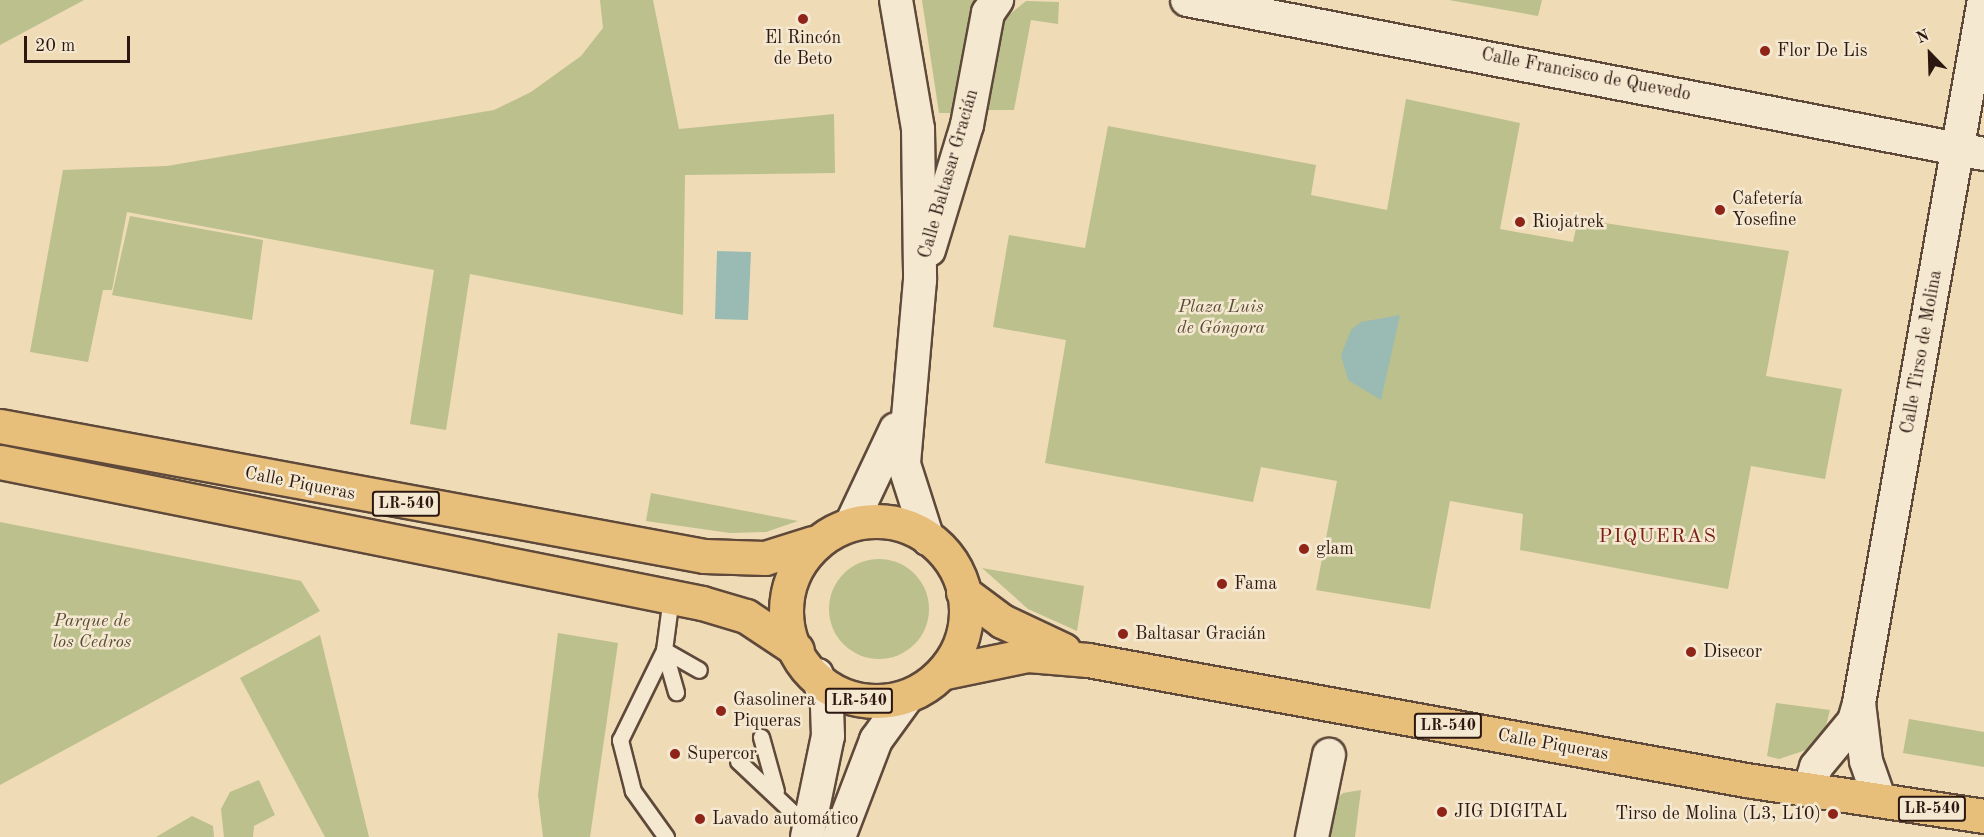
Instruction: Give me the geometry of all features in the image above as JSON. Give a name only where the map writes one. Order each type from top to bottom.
[{"type":"main road","name":"Calle Piqueras","points":[[0,426],[704,556],[765,558],[813,543]]},
{"type":"main road","name":"Calle Piqueras","points":[[0,462],[670,597],[746,616],[797,650]]},
{"type":"main road","name":"LR-540","points":[[892,521],[928,539],[954,568],[963,592],[961,639],[945,672],[908,696],[860,701],[817,675],[797,650],[786,599],[813,543],[852,524],[892,521]]},
{"type":"main road","name":"Calle Piqueras","points":[[963,592],[1030,637],[1088,660]]},
{"type":"main road","name":"Calle Piqueras","points":[[945,672],[1028,655],[1088,660],[1809,789],[1984,816]]},
{"type":"street","name":"Calle Baltasar Gracián","points":[[896,0],[918,129],[920,280],[907,400],[904,464],[928,539]]},
{"type":"street","name":"Calle Baltasar Gracián","points":[[920,280],[967,125],[988,13],[997,0]]},
{"type":"street","name":"Calle Francisco de Quevedo","points":[[1187,0],[1971,152]]},
{"type":"street","name":"Calle Tirso de Molina","points":[[1809,789],[1816,767],[1854,721],[1859,703],[1971,152],[1984,0]]},
{"type":"street","name":"Calle Baltasar Gracián","points":[[852,524],[882,469],[907,400]]},
{"type":"street","points":[[807,827],[828,736],[827,704],[817,675]]},
{"type":"street","points":[[838,837],[876,740],[908,696]]},
{"type":"street","name":"Calle Tirso de Molina","points":[[1859,703],[1866,761],[1880,801]]},
{"type":"street","points":[[1312,837],[1329,755]]},
{"type":"lane","points":[[666,837],[633,791],[620,740],[664,650],[670,597]]},
{"type":"lane","points":[[664,650],[699,670]]},
{"type":"lane","points":[[664,650],[676,692]]},
{"type":"lane","points":[[761,737],[776,791]]},
{"type":"lane","points":[[738,761],[776,791],[807,827]]},
{"type":"green space","points":[[0,0],[84,0],[0,45]]},
{"type":"green space","points":[[600,0],[653,0],[679,129],[834,114],[835,173],[685,175],[683,315],[470,274],[446,430],[410,424],[434,270],[127,212],[112,290],[103,290],[88,362],[30,352],[63,170],[167,166],[494,110],[531,92],[581,56],[603,28]]},
{"type":"green space","points":[[922,0],[981,0],[959,113],[939,113]]},
{"type":"green space","points":[[1449,0],[1542,0],[1538,16]]},
{"type":"green space","points":[[1026,1],[1059,2],[1058,24],[1031,20],[1014,110],[985,110],[1003,20]]},
{"type":"green space","name":"Plaza Luis de Góngora","points":[[1406,99],[1520,123],[1500,229],[1573,242],[1578,219],[1789,251],[1766,376],[1842,389],[1825,479],[1751,466],[1728,589],[1520,550],[1523,514],[1450,501],[1430,609],[1316,590],[1337,481],[1261,467],[1253,502],[1045,463],[1066,340],[993,327],[1009,235],[1085,248],[1108,126],[1316,165],[1311,195],[1387,210]]},
{"type":"green space","points":[[130,216],[263,240],[252,320],[112,295]]},
{"type":"green space","points":[[651,493],[798,521],[766,532],[730,533],[646,521]]},
{"type":"green space","name":"Parque de los Cedros","points":[[0,522],[301,581],[320,611],[0,785]]},
{"type":"green space","points":[[879,559],[898,563],[914,574],[925,590],[929,609],[925,628],[914,644],[898,655],[879,659],[860,655],[844,644],[833,628],[829,609],[833,590],[844,574],[860,563]]},
{"type":"green space","points":[[982,568],[1084,586],[1077,631],[1028,609]]},
{"type":"green space","points":[[558,633],[618,643],[590,837],[543,837],[538,795]]},
{"type":"green space","points":[[320,635],[369,837],[325,837],[240,678]]},
{"type":"green space","points":[[1776,703],[1830,710],[1825,730],[1809,749],[1779,759],[1767,756]]},
{"type":"green space","points":[[1909,719],[1984,732],[1984,767],[1903,753]]},
{"type":"green space","points":[[259,780],[275,815],[254,826],[253,837],[224,837],[221,809],[230,792]]},
{"type":"green space","points":[[1361,790],[1355,837],[1319,837],[1324,810],[1343,793]]},
{"type":"green space","points":[[192,816],[213,826],[214,837],[156,837]]},
{"type":"water","points":[[717,251],[751,252],[748,320],[715,319]]},
{"type":"water","points":[[1400,315],[1381,400],[1348,380],[1341,355],[1351,330],[1361,322]]},
{"type":"place","name":"El Rincón de Beto","points":[[803,19]]},
{"type":"place","name":"Flor De Lis","points":[[1765,51]]},
{"type":"place","name":"Cafetería Yosefine","points":[[1720,210]]},
{"type":"place","name":"Riojatrek","points":[[1520,222]]},
{"type":"place","name":"glam","points":[[1304,549]]},
{"type":"place","name":"Fama","points":[[1222,584]]},
{"type":"place","name":"Baltasar Gracián","points":[[1123,634]]},
{"type":"place","name":"Disecor","points":[[1691,652]]},
{"type":"place","name":"Gasolinera Piqueras","points":[[721,711]]},
{"type":"place","name":"Supercor","points":[[675,754]]},
{"type":"place","name":"JIG DIGITAL","points":[[1442,812]]},
{"type":"place","name":"Tirso de Molina (L3, L10)","points":[[1833,814]]},
{"type":"place","name":"Lavado automático","points":[[700,819]]},
{"type":"district","name":"PIQUERAS","points":[[1658,537]]}]
